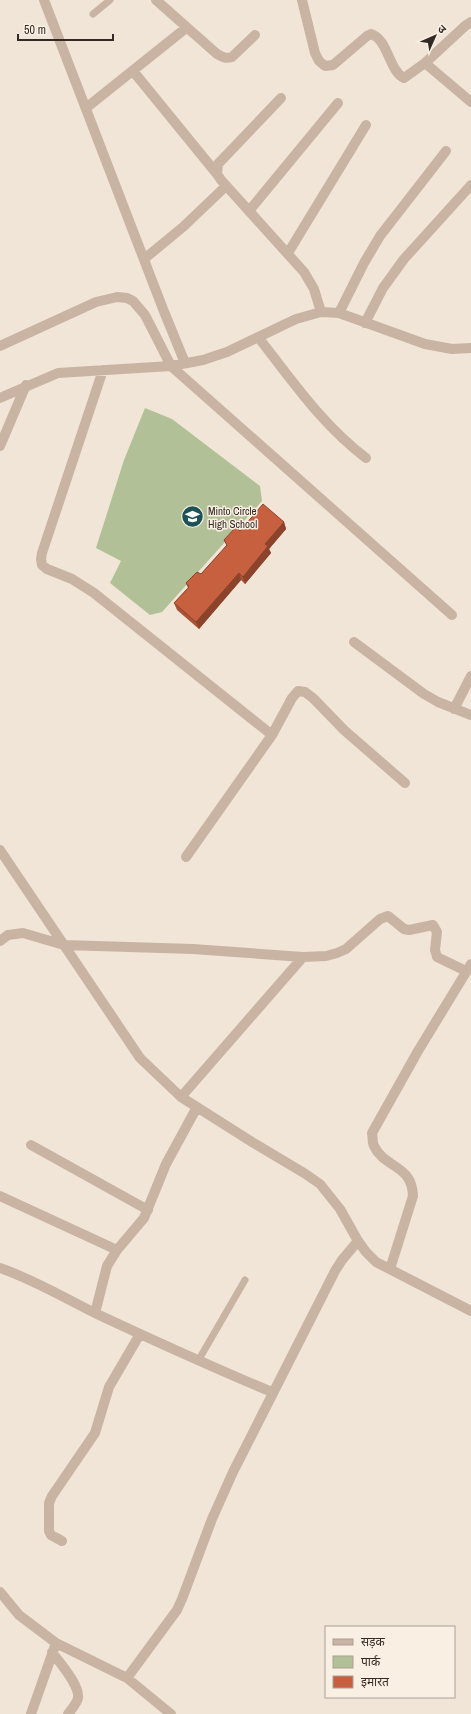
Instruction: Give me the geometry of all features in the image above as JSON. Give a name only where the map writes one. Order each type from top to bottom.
[{"type":"street","points":[[44,0],[185,363]]},
{"type":"street","points":[[156,0],[217,54],[228,59],[255,35]]},
{"type":"street","points":[[302,0],[315,53],[319,61],[326,66],[333,65],[371,34],[379,38],[400,77],[404,78],[425,63],[471,22]]},
{"type":"street","points":[[86,108],[186,28]]},
{"type":"street","points":[[425,63],[471,102]]},
{"type":"street","points":[[133,71],[226,186],[288,253],[310,280],[321,312]]},
{"type":"street","points":[[217,174],[218,164],[281,98]]},
{"type":"street","points":[[249,211],[338,103]]},
{"type":"street","points":[[288,253],[366,125]]},
{"type":"street","points":[[338,313],[380,236],[446,151]]},
{"type":"street","points":[[365,323],[384,288],[404,259],[471,185]]},
{"type":"street","points":[[144,259],[188,222],[226,186]]},
{"type":"street","points":[[0,346],[96,302],[117,297],[127,298],[133,301],[145,315],[171,366],[452,615]]},
{"type":"street","points":[[0,398],[58,373],[171,366],[203,360],[227,352],[296,319],[321,312],[338,313],[425,344],[452,349],[471,348]]},
{"type":"street","points":[[258,337],[327,424],[366,458]]},
{"type":"street","points":[[103,370],[42,552],[42,565],[47,569],[72,579],[94,593],[272,735]]},
{"type":"street","points":[[0,446],[26,386]]},
{"type":"street","points":[[354,642],[424,694],[438,702],[471,715]]},
{"type":"street","points":[[454,709],[471,676]]},
{"type":"street","points":[[186,857],[272,735],[292,698],[298,691],[305,692],[313,698],[344,730],[404,782]]},
{"type":"street","points":[[0,850],[140,1058],[181,1097],[320,1184],[340,1209],[358,1241],[376,1262],[471,1311]]},
{"type":"street","points":[[0,941],[8,935],[23,933],[64,945],[193,949],[303,957],[337,954],[356,941],[380,919],[388,916],[404,929],[409,930],[433,925],[437,932],[435,950],[437,957],[469,967],[418,1051],[372,1133],[374,1145],[381,1156],[407,1175],[413,1186],[413,1196],[390,1269]]},
{"type":"street","points":[[181,1097],[303,957]]},
{"type":"street","points":[[95,1313],[105,1271],[111,1258],[138,1227],[148,1210],[166,1164],[197,1107]]},
{"type":"street","points":[[31,1145],[148,1210]]},
{"type":"street","points":[[0,1196],[117,1250]]},
{"type":"street","points":[[127,1678],[177,1610],[224,1492],[272,1392],[335,1271],[358,1241]]},
{"type":"street","points":[[0,1268],[36,1283],[95,1313],[198,1361],[272,1392]]},
{"type":"street","points":[[62,1541],[51,1535],[49,1531],[49,1503],[55,1489],[95,1433],[109,1387],[140,1334]]},
{"type":"street","points":[[0,1592],[20,1615],[54,1648],[76,1685],[78,1699],[68,1714]]},
{"type":"street","points":[[54,1648],[127,1678],[171,1714]]},
{"type":"street","points":[[31,1714],[54,1648]]},
{"type":"lane","points":[[93,14],[110,0]]},
{"type":"lane","points":[[198,1361],[244,1280]]},
{"type":"green space","name":"Minto Circle High School","points":[[145,408],[172,419],[260,486],[262,501],[162,612],[150,615],[110,583],[121,561],[96,548],[124,460]]},
{"type":"building","points":[[263,504],[284,522],[265,544],[268,546],[243,577],[239,573],[196,622],[174,603],[189,587],[186,583],[197,572],[201,574],[227,545],[224,540],[236,527],[240,531]]},
{"type":"place","name":"Minto Circle High School","points":[[192,517]]}]
